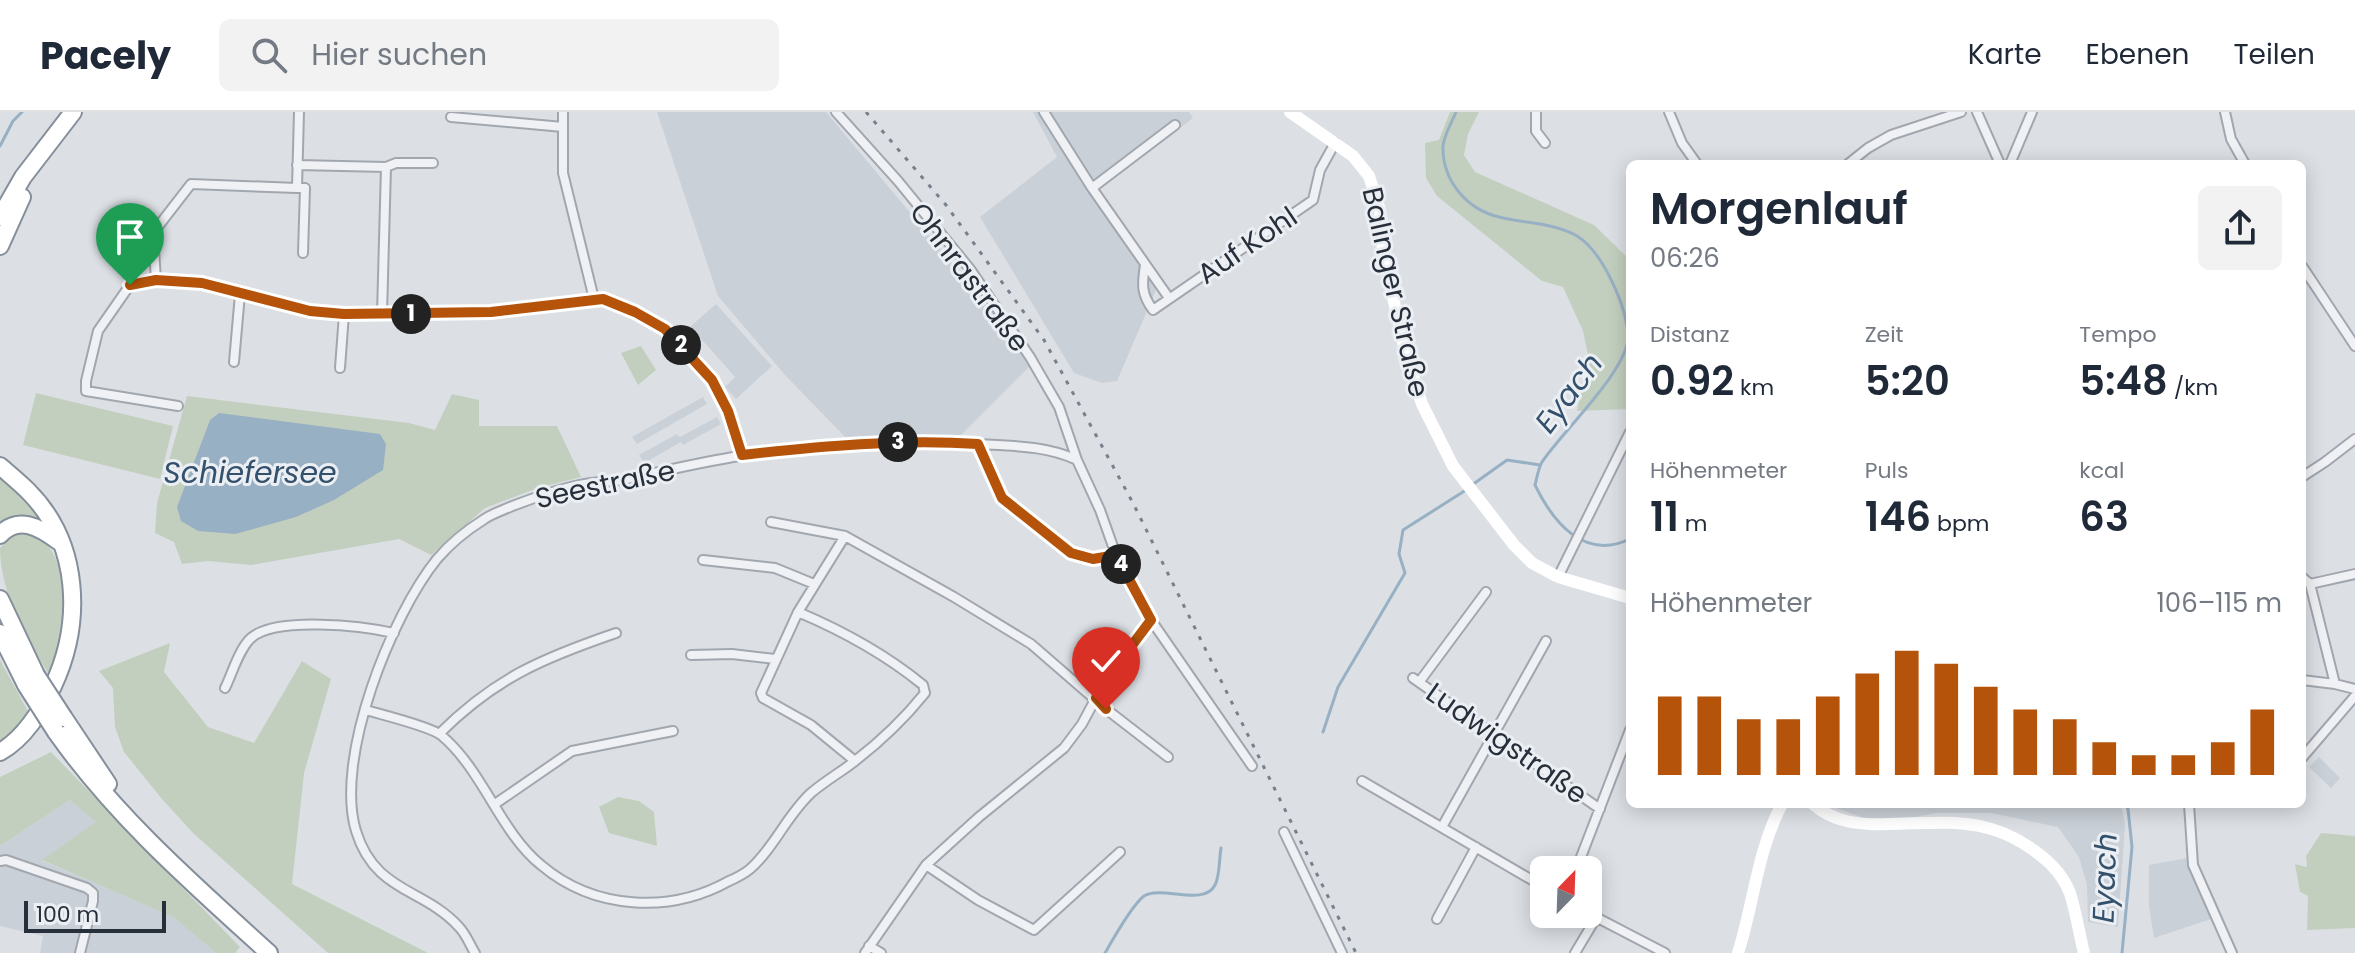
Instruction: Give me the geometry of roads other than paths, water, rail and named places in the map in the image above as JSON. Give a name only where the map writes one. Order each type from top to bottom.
[{"type":"highway","points":[[0,217],[23,177],[73,112]]},
{"type":"highway","points":[[0,246],[44,150]]},
{"type":"highway","points":[[0,466],[29,492],[49,518],[62,544],[71,576],[73,613],[64,656],[45,703],[30,725],[0,752]]},
{"type":"highway","points":[[0,535],[24,523],[42,529],[62,544]]},
{"type":"highway","points":[[0,599],[31,680]]},
{"type":"highway","points":[[0,633],[60,725],[137,829],[269,953]]},
{"type":"main road","name":"Balinger Straße","points":[[1290,112],[1353,156],[1369,176],[1380,210],[1383,253],[1405,351],[1422,404],[1442,448],[1465,482],[1532,563],[1626,597]]},
{"type":"main road","points":[[1742,952],[1759,863],[1780,808]]},
{"type":"main road","points":[[1819,808],[1837,820],[1872,825],[1966,822],[1997,829],[2021,840],[2052,864],[2069,891],[2084,953]]},
{"type":"street","points":[[297,188],[299,112]]},
{"type":"street","points":[[563,112],[563,173],[594,299]]},
{"type":"street","name":"Ohnrastraße","points":[[836,112],[970,269],[1030,357],[1059,407],[1077,460]]},
{"type":"street","points":[[1044,112],[1092,188],[1169,298],[1153,310],[1144,298],[1142,288],[1145,265]]},
{"type":"street","points":[[1536,112],[1536,131],[1545,143]]},
{"type":"street","points":[[1669,112],[1682,143],[1694,160]]},
{"type":"street","points":[[1860,160],[1891,135],[1961,112]]},
{"type":"street","points":[[1977,112],[1998,160]]},
{"type":"street","points":[[2012,160],[2032,112]]},
{"type":"street","points":[[2225,112],[2231,139],[2243,160]]},
{"type":"street","points":[[451,117],[563,127]]},
{"type":"street","points":[[1092,188],[1175,125]]},
{"type":"street","name":"Auf Kohl","points":[[1169,298],[1313,200],[1320,170],[1335,143]]},
{"type":"street","points":[[297,165],[386,167],[396,163],[433,163]]},
{"type":"street","points":[[382,314],[386,167]]},
{"type":"street","points":[[156,280],[153,233],[191,184],[305,188],[303,253]]},
{"type":"street","points":[[2306,272],[2355,346]]},
{"type":"street","points":[[178,406],[86,391],[98,331],[130,285],[156,280],[202,283],[310,311],[344,314],[491,312],[603,299],[665,329],[712,380],[728,411],[742,455]]},
{"type":"street","points":[[234,362],[240,294]]},
{"type":"street","points":[[340,368],[344,314]]},
{"type":"street","points":[[2306,474],[2355,439]]},
{"type":"street","points":[[1561,573],[1626,440]]},
{"type":"street","name":"Seestraße","points":[[475,953],[459,927],[433,906],[404,891],[381,874],[365,853],[352,814],[349,786],[366,710],[406,608],[439,558],[485,518],[536,496],[579,485],[742,455],[854,444],[929,441],[978,444],[1063,453],[1077,460]]},
{"type":"street","points":[[978,444],[1002,498],[1071,553],[1093,559],[1116,555]]},
{"type":"street","points":[[1077,460],[1116,555],[1151,620],[1252,766]]},
{"type":"street","points":[[771,522],[845,536],[954,597],[1031,644],[1168,757]]},
{"type":"street","points":[[845,536],[798,612],[761,693],[763,698],[811,725],[855,761]]},
{"type":"street","points":[[703,560],[775,568],[814,584]]},
{"type":"street","points":[[2310,584],[2355,574]]},
{"type":"street","points":[[2306,580],[2310,584],[2335,684]]},
{"type":"street","name":"Ludwigstraße","points":[[1486,592],[1417,680],[1600,809]]},
{"type":"street","points":[[366,710],[439,734],[469,768],[522,846],[540,865],[563,881],[597,896],[635,904],[676,902],[707,893],[750,870],[810,794],[855,761],[905,717],[925,693],[923,685],[873,649],[798,612]]},
{"type":"street","points":[[881,953],[867,950],[926,865],[1064,748],[1105,681],[1151,620]]},
{"type":"street","points":[[225,688],[246,643],[253,635],[290,626],[360,626],[394,633]]},
{"type":"street","points":[[439,734],[469,704],[511,676],[557,653],[616,633]]},
{"type":"street","points":[[1442,827],[1546,641]]},
{"type":"street","points":[[691,655],[732,654],[775,659]]},
{"type":"street","points":[[2306,680],[2355,689]]},
{"type":"street","points":[[2306,753],[2355,696]]},
{"type":"street","points":[[495,804],[572,751],[673,731]]},
{"type":"street","points":[[1582,856],[1626,741]]},
{"type":"street","points":[[1362,781],[1530,879]]},
{"type":"street","points":[[2189,808],[2193,865],[2232,953]]},
{"type":"street","points":[[1284,832],[1342,953]]},
{"type":"street","points":[[1437,919],[1476,847]]},
{"type":"street","points":[[926,865],[978,900],[1034,930],[1120,852]]},
{"type":"street","points":[[0,861],[6,860],[87,888],[93,893],[80,953]]},
{"type":"street","points":[[1602,920],[1665,953]]},
{"type":"street","points":[[1575,953],[1586,928]]},
{"type":"water","name":"Schiefersee","points":[[219,413],[380,434],[386,444],[383,470],[334,500],[296,517],[235,534],[198,531],[181,521],[177,507],[210,420]]},
{"type":"waterway","points":[[0,146],[13,121],[22,112]]},
{"type":"waterway","name":"Eyach","points":[[1456,112],[1443,146],[1447,170],[1458,191],[1487,213],[1559,228],[1577,236],[1596,254],[1604,267],[1626,322]]},
{"type":"waterway","name":"Eyach","points":[[1626,346],[1606,383],[1542,462],[1535,485],[1551,512],[1572,534],[1598,545],[1613,545],[1626,540]]},
{"type":"waterway","points":[[1472,485],[1507,460],[1540,465]]},
{"type":"waterway","points":[[1323,732],[1338,687],[1405,573],[1399,554],[1403,530],[1466,490]]},
{"type":"waterway","name":"Eyach","points":[[2122,953],[2132,847],[2127,808]]},
{"type":"waterway","points":[[1105,953],[1128,914],[1144,896],[1152,893],[1192,895],[1210,891],[1218,877],[1221,848]]},
{"type":"railway","points":[[866,112],[946,205],[1044,340],[1133,503],[1356,953]]}]
